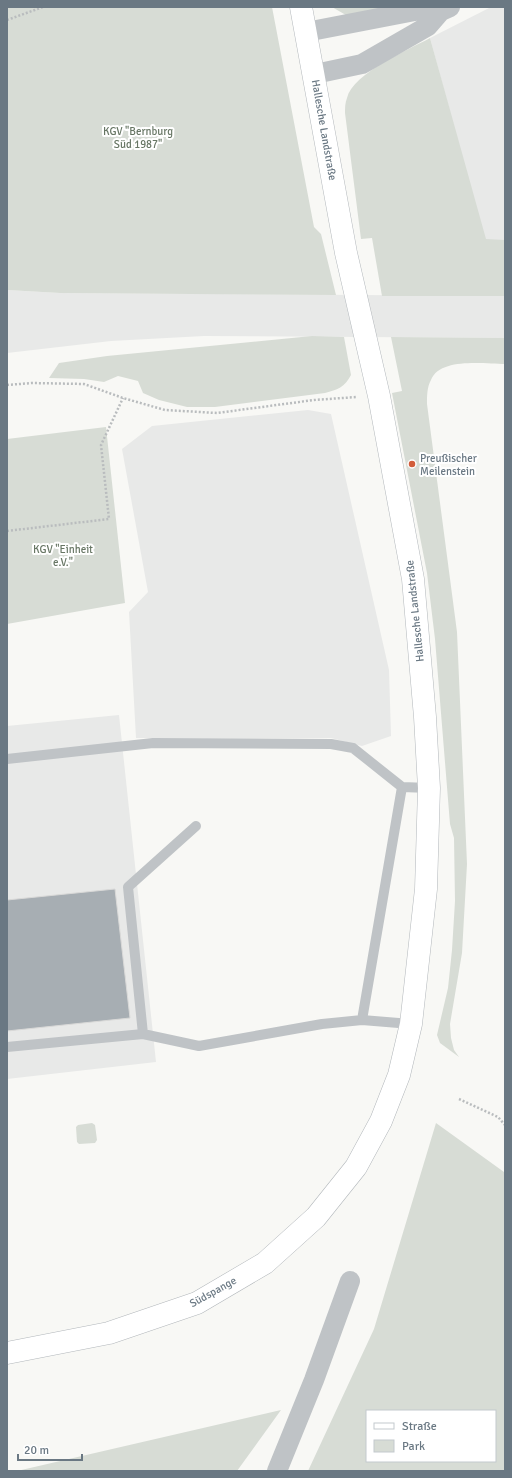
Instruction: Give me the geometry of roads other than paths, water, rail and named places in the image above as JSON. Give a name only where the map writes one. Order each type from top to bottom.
[{"type":"main road","name":"Hallesche Landstraße","points":[[301,7],[346,253],[377,386],[413,579],[425,717],[429,788],[428,848],[424,921],[411,1024]]},
{"type":"main road","name":"Südspange","points":[[7,1353],[109,1333],[197,1303],[265,1262],[316,1217],[356,1167],[381,1121],[399,1075],[411,1024]]},
{"type":"street","points":[[306,32],[420,10],[446,9]]},
{"type":"street","points":[[314,74],[362,64],[428,26],[446,9]]},
{"type":"street","points":[[277,1471],[314,1380],[350,1281]]},
{"type":"lane","points":[[7,759],[153,743],[331,744],[353,748],[402,787],[429,788]]},
{"type":"lane","points":[[362,1020],[402,787]]},
{"type":"lane","points":[[144,1034],[128,887],[196,826]]},
{"type":"lane","points":[[7,1047],[144,1034],[200,1046],[322,1024],[362,1020],[411,1024]]},
{"type":"place","name":"Preußischer Meilenstein","points":[[412,464]]},
{"type":"park label","name":"KGV \"Bernburg Süd 1987\"","points":[[138,137]]},
{"type":"park label","name":"KGV \"Einheit e.V.\"","points":[[63,555]]}]
